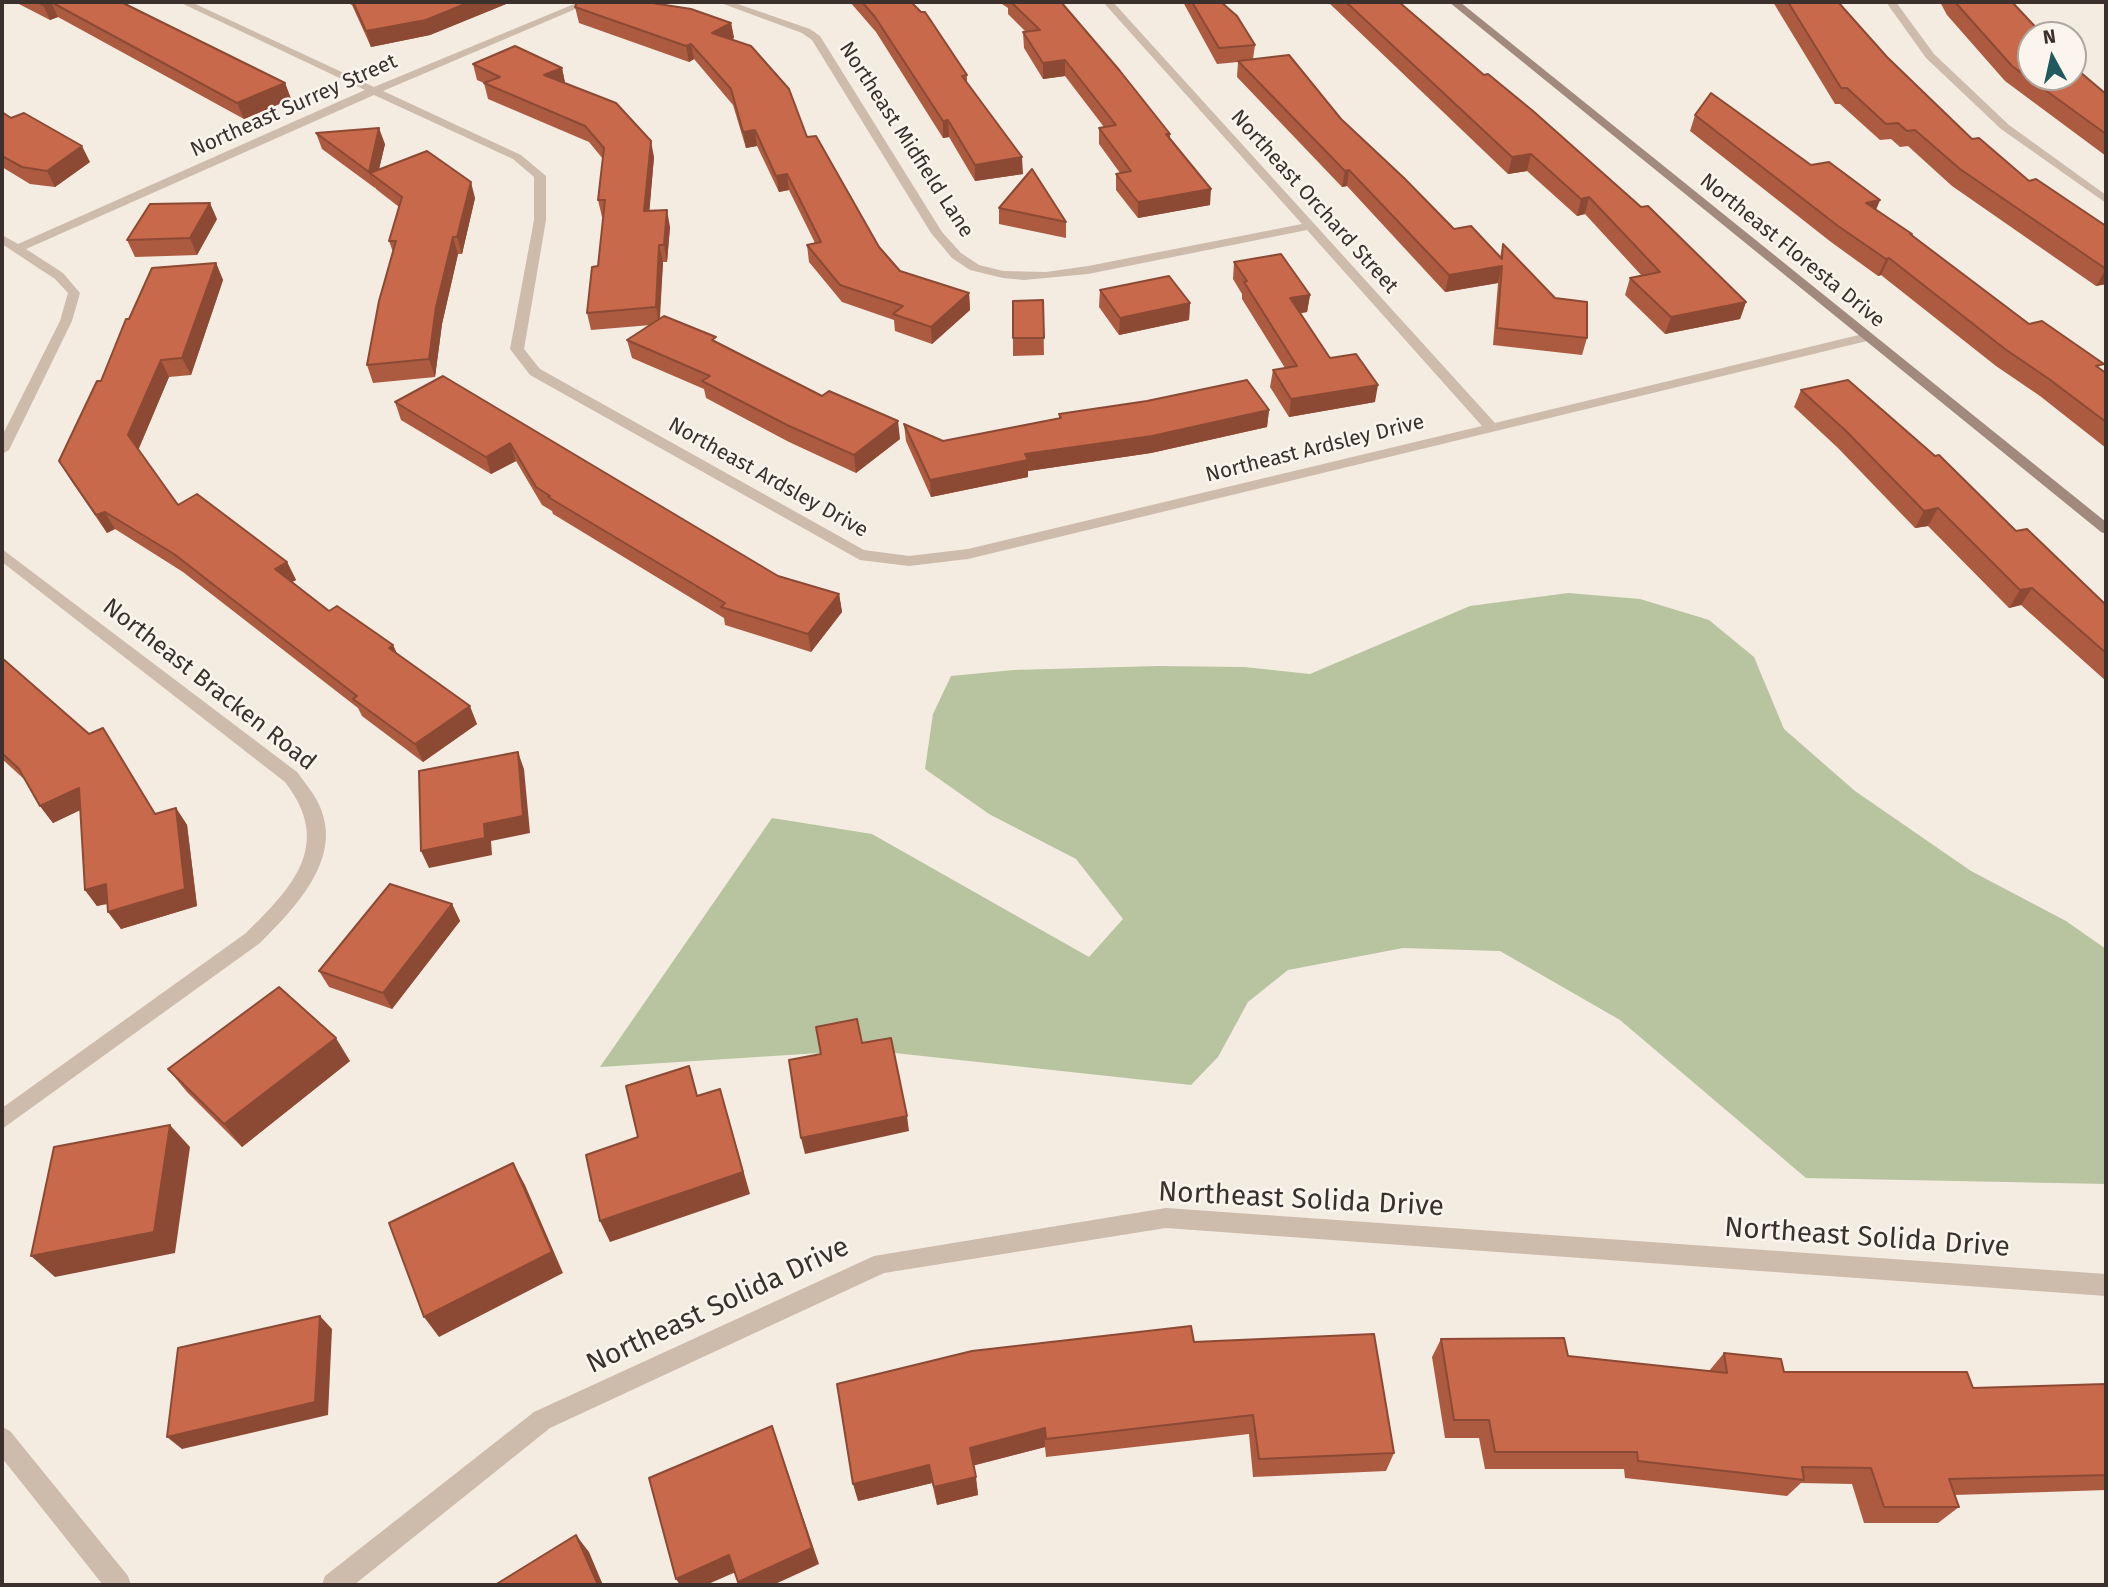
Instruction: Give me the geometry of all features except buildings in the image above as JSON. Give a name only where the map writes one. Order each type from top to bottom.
[{"type":"street","name":"Northeast Ardsley Drive","points":[[184,2],[517,158],[540,176],[540,220],[517,349],[535,372],[860,555],[909,561],[968,554],[1867,337]]},
{"type":"street","points":[[199,9],[218,2]]},
{"type":"street","name":"Northeast Surrey Street","points":[[18,248],[373,91],[587,2]]},
{"type":"street","name":"Northeast Midfield Lane","points":[[723,2],[816,37],[937,233],[960,259],[981,269],[1018,276],[1063,274],[1310,226]]},
{"type":"street","name":"Northeast Orchard Street","points":[[1108,2],[1492,428]]},
{"type":"street","name":"Northeast Floresta Drive","points":[[1454,2],[2106,529]]},
{"type":"street","points":[[1891,2],[1930,56],[2006,127],[2106,200]]},
{"type":"street","points":[[2,239],[69,285],[74,293],[73,303],[2,450]]},
{"type":"street","name":"Northeast Bracken Road","points":[[2,554],[291,777],[304,790],[314,809],[319,833],[313,858],[300,884],[283,910],[253,938],[2,1120]]},
{"type":"street","name":"Northeast Solida Drive","points":[[334,1585],[542,1420],[882,1263],[1166,1218],[2106,1285]]},
{"type":"street","points":[[2,1439],[119,1585]]},
{"type":"green space","points":[[1568,593],[1640,599],[1709,620],[1754,657],[1784,729],[1855,791],[1971,871],[2066,921],[2106,949],[2106,1184],[1806,1178],[1620,1020],[1500,951],[1403,948],[1288,970],[1248,1002],[1218,1057],[1191,1085],[867,1050],[600,1067],[772,818],[872,834],[1089,957],[1123,919],[1076,859],[989,814],[925,769],[933,714],[951,676],[1014,670],[1158,666],[1244,667],[1310,674],[1470,606]]}]
